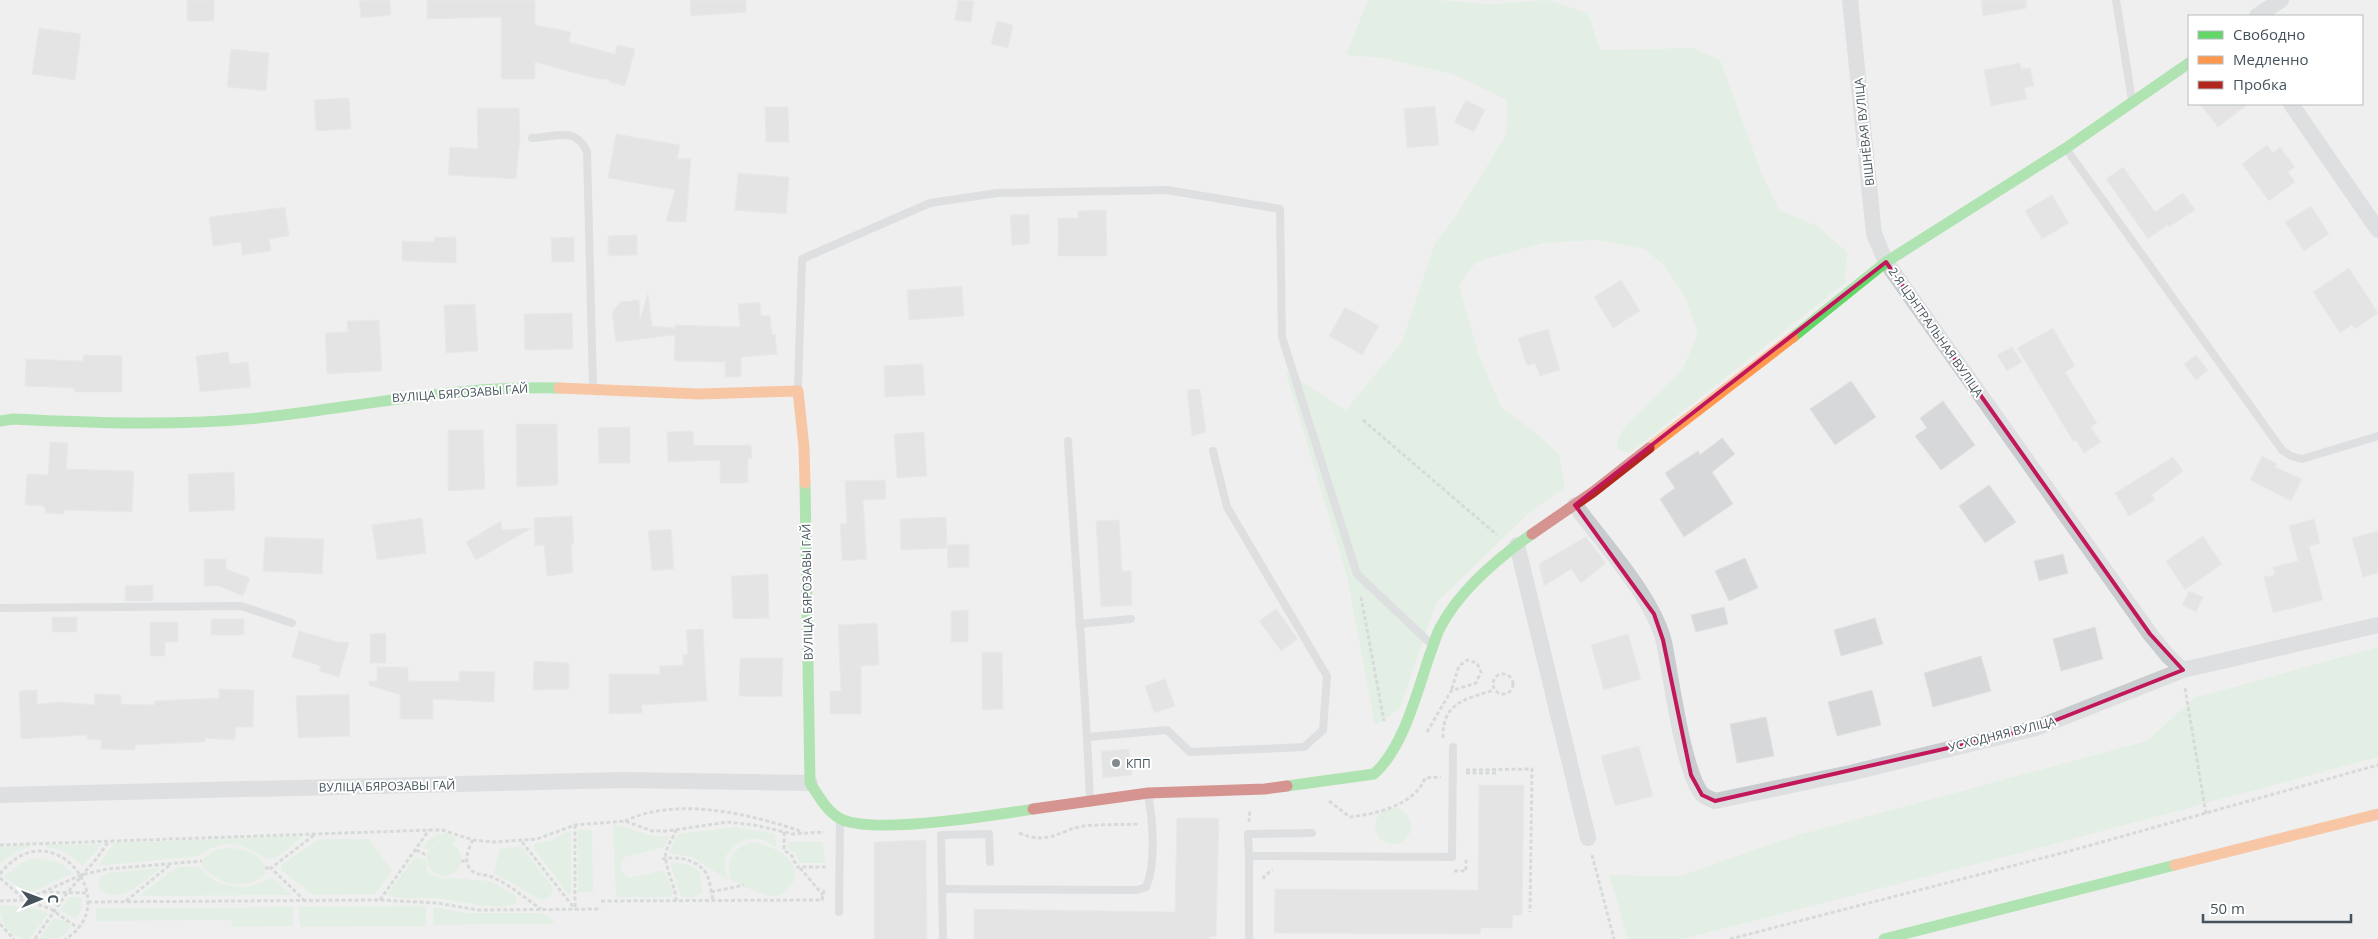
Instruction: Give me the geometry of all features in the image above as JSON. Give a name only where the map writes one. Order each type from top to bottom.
[{"type":"street","name":"ВІШНЁВАЯ ВУЛІЦА","points":[[1850,0],[1874,234],[1886,262]]},
{"type":"street","points":[[2258,15],[2280,0]]},
{"type":"street","name":"2-Я ЦЭНТРАЛЬНАЯ ВУЛІЦА","points":[[2182,670],[2150,634],[1886,262],[2066,148],[2188,64]]},
{"type":"street","points":[[2293,105],[2378,230]]},
{"type":"street","points":[[810,783],[839,825],[858,823],[932,823],[1090,802],[1148,792],[1265,789],[1374,774],[1384,765],[1406,724],[1440,628],[1458,600],[1517,545],[1575,505],[1823,314],[1886,262]]},
{"type":"street","name":"ВУЛІЦА БЯРОЗАВЫ ГАЙ","points":[[0,421],[13,419],[164,425],[272,417],[378,400],[494,388],[740,394],[798,391],[804,447],[810,783],[624,780],[0,795]]},
{"type":"street","name":"УСХОДНЯЯ ВУЛІЦА","points":[[1575,505],[1654,614],[1663,640],[1691,775],[1702,795],[1715,801],[1758,793],[2036,728],[2182,670],[2378,625]]},
{"type":"street","points":[[1517,545],[1588,838]]},
{"type":"street","points":[[1884,939],[1904,936],[2378,814]]},
{"type":"lane","points":[[2116,0],[2132,102]]},
{"type":"lane","points":[[532,138],[573,134],[583,141],[587,152],[593,389]]},
{"type":"lane","points":[[2066,148],[2282,450],[2291,456],[2302,459],[2378,436]]},
{"type":"lane","points":[[798,391],[802,259],[930,203],[997,193],[1166,190],[1280,209],[1282,337],[1357,574],[1433,646]]},
{"type":"lane","points":[[1068,442],[1088,737],[1090,802]]},
{"type":"lane","points":[[1088,737],[1167,730],[1190,752],[1304,746],[1323,730],[1327,676],[1227,507],[1213,451]]},
{"type":"lane","points":[[0,608],[241,606],[292,623]]},
{"type":"lane","points":[[1079,624],[1131,619]]},
{"type":"lane","points":[[1249,856],[1452,857],[1453,747]]},
{"type":"lane","points":[[942,888],[1137,890],[1146,887],[1150,876],[1151,824],[1148,792]]},
{"type":"lane","points":[[839,825],[839,912]]},
{"type":"lane","points":[[1249,939],[1248,834],[1312,833]]},
{"type":"lane","points":[[943,939],[941,835],[989,834],[990,862]]},
{"type":"path","points":[[1363,420],[1493,533],[1517,545]]},
{"type":"path","points":[[1357,574],[1390,755]]},
{"type":"path","points":[[2182,670],[2206,814]]},
{"type":"path","points":[[1505,674],[1512,678],[1514,687],[1509,694],[1500,695],[1494,690],[1492,682],[1497,675],[1505,674]]},
{"type":"path","points":[[1443,741],[1442,723],[1450,709],[1461,701],[1494,690]]},
{"type":"path","points":[[1730,939],[2206,814],[2378,765]]},
{"type":"path","points":[[1453,770],[1532,769],[1530,912]]},
{"type":"path","points":[[1327,798],[1350,817],[1367,815],[1413,796],[1422,787],[1425,778],[1444,777]]},
{"type":"path","points":[[1248,834],[1251,800]]},
{"type":"path","points":[[0,845],[430,830],[442,830],[473,840],[494,842],[522,841],[558,833],[575,825],[625,821],[642,813],[692,810],[728,812],[765,819],[806,834]]},
{"type":"path","points":[[625,821],[652,831],[676,830],[728,822],[806,834],[824,832],[839,825]]},
{"type":"path","points":[[1014,831],[1028,837],[1051,838],[1083,826],[1151,824]]},
{"type":"path","points":[[575,825],[575,909]]},
{"type":"path","points":[[380,900],[430,830]]},
{"type":"path","points":[[676,830],[664,858],[675,888],[676,900]]},
{"type":"path","points":[[784,832],[784,850],[792,856],[797,867],[800,867],[823,895]]},
{"type":"path","points":[[824,832],[825,841]]},
{"type":"path","points":[[265,868],[271,868],[314,834]]},
{"type":"path","points":[[1588,838],[1614,939]]},
{"type":"path","points":[[473,840],[467,853],[467,862],[470,869],[476,874],[492,877],[542,909]]},
{"type":"path","points":[[35,939],[67,893],[108,841]]},
{"type":"path","points":[[522,841],[575,909]]},
{"type":"path","points":[[39,843],[39,851]]},
{"type":"path","points":[[416,850],[428,856]]},
{"type":"path","points":[[0,874],[8,863],[23,854],[39,851],[56,854],[71,863],[81,875],[88,902],[85,915],[78,928],[66,939]]},
{"type":"path","points":[[664,858],[688,860],[701,868],[707,874],[713,900]]},
{"type":"path","points":[[826,858],[826,875]]},
{"type":"path","points":[[0,901],[25,900],[81,875],[122,866],[202,861]]},
{"type":"path","points":[[461,861],[467,862]]},
{"type":"path","points":[[126,901],[171,863]]},
{"type":"path","points":[[800,867],[827,867]]},
{"type":"path","points":[[271,868],[304,901]]},
{"type":"path","points":[[0,878],[25,900],[54,911],[78,928]]},
{"type":"path","points":[[601,901],[822,900],[826,883]]},
{"type":"path","points":[[711,892],[744,885]]},
{"type":"path","points":[[42,892],[87,893]]},
{"type":"path","points":[[88,902],[380,900],[437,902],[478,910],[601,909]]},
{"type":"path","points":[[0,924],[14,939]]},
{"type":"highlighted area","points":[[1886,262],[2150,634],[2183,670],[2036,728],[1715,801],[1702,795],[1691,775],[1663,640],[1654,614],[1575,505]]},
{"type":"green space","points":[[1368,0],[1437,0],[1492,4],[1547,0],[1588,13],[1600,50],[1692,48],[1720,60],[1760,169],[1779,210],[1817,226],[1847,252],[1845,283],[1630,453],[1618,450],[1617,440],[1626,425],[1683,368],[1698,334],[1685,297],[1664,265],[1644,249],[1598,240],[1543,243],[1476,262],[1459,285],[1478,353],[1501,407],[1531,429],[1559,454],[1565,487],[1528,514],[1436,603],[1400,708],[1375,726],[1347,576],[1285,371],[1346,410],[1402,342],[1435,243],[1456,216],[1506,135],[1507,100],[1453,74],[1382,58],[1346,55]]},
{"type":"green space","points":[[2378,647],[2378,757],[2024,852],[1682,939],[1628,939],[1609,875],[1680,876],[1795,836],[2147,741],[2194,698]]},
{"type":"green space","points":[[1393,808],[1405,814],[1411,826],[1405,838],[1393,844],[1381,838],[1375,826],[1381,814]]},
{"type":"green space","points":[[613,825],[653,836],[669,836],[664,847],[625,857],[621,863],[621,871],[629,878],[664,870],[673,892],[671,897],[616,896]]},
{"type":"green space","points":[[734,827],[771,833],[775,836],[777,848],[758,839],[747,839],[732,847],[725,859],[728,880],[692,857],[669,853],[678,834]]},
{"type":"green space","points":[[571,830],[571,894],[568,894],[534,848],[534,844],[550,841]]},
{"type":"green space","points":[[578,830],[592,830],[593,892],[578,892]]},
{"type":"green space","points":[[445,833],[456,838],[453,844],[439,841],[428,850],[423,848],[430,838]]},
{"type":"green space","points":[[303,836],[274,858],[262,856],[237,845],[226,844],[213,847],[198,856],[98,866],[114,843]]},
{"type":"green space","points":[[320,839],[369,839],[392,871],[375,894],[313,895],[281,870],[281,865]]},
{"type":"green space","points":[[444,842],[456,847],[461,859],[456,871],[444,876],[432,871],[427,859],[432,847]]},
{"type":"green space","points":[[752,842],[775,849],[792,864],[795,875],[794,881],[782,894],[777,896],[766,895],[731,880],[729,866],[732,855],[740,847]]},
{"type":"green space","points":[[788,842],[823,842],[825,863],[799,863],[796,853],[788,849]]},
{"type":"green space","points":[[102,844],[83,866],[64,851],[46,847],[46,845]]},
{"type":"green space","points":[[35,845],[15,852],[0,864],[0,847]]},
{"type":"green space","points":[[521,846],[552,886],[553,890],[549,898],[541,900],[494,873],[500,849]]},
{"type":"green space","points":[[225,848],[245,850],[258,856],[265,867],[265,874],[258,880],[241,884],[232,884],[215,877],[202,865],[203,859],[214,851]]},
{"type":"green space","points":[[415,857],[426,860],[427,870],[432,875],[444,879],[490,881],[516,896],[517,903],[499,907],[441,899],[389,896],[388,893]]},
{"type":"green space","points":[[37,858],[60,863],[72,873],[28,894],[4,877],[22,862]]},
{"type":"green space","points":[[670,862],[686,864],[699,870],[703,893],[693,898],[681,897]]},
{"type":"green space","points":[[177,867],[199,867],[216,882],[236,887],[247,887],[272,878],[293,895],[139,896]]},
{"type":"green space","points":[[161,868],[135,888],[119,895],[106,894],[99,887],[98,883],[107,873]]},
{"type":"green space","points":[[70,897],[82,898],[81,910],[76,919],[60,910]]},
{"type":"green space","points":[[0,905],[30,907],[49,913],[29,939],[22,938],[7,929],[0,912]]},
{"type":"green space","points":[[426,906],[426,926],[300,927],[299,907]]},
{"type":"green space","points":[[293,907],[293,926],[232,927],[231,920],[96,921],[96,908]]},
{"type":"green space","points":[[434,907],[466,913],[540,913],[549,917],[556,924],[433,925]]},
{"type":"green space","points":[[54,918],[65,921],[71,926],[62,936],[39,939]]},
{"type":"building","points":[[187,0],[214,0],[214,21],[187,21]]},
{"type":"building","points":[[359,0],[390,0],[391,15],[361,18]]},
{"type":"building","points":[[427,0],[535,0],[535,25],[571,32],[569,42],[615,54],[617,45],[635,49],[625,86],[609,82],[609,79],[597,79],[535,62],[535,79],[501,79],[501,17],[427,19]]},
{"type":"building","points":[[690,0],[746,0],[746,12],[691,16]]},
{"type":"building","points":[[958,0],[974,1],[971,22],[955,20]]},
{"type":"building","points":[[1981,0],[2026,0],[2027,8],[1983,16]]},
{"type":"building","points":[[997,21],[1013,25],[1008,48],[991,44]]},
{"type":"building","points":[[39,28],[81,34],[75,80],[32,74]]},
{"type":"building","points":[[231,49],[269,53],[266,91],[227,87]]},
{"type":"building","points":[[2020,63],[2021,69],[2030,68],[2034,86],[2024,88],[2027,99],[1991,106],[1984,70]]},
{"type":"building","points":[[349,98],[351,129],[316,131],[314,100]]},
{"type":"building","points":[[1466,100],[1485,110],[1474,132],[1454,122]]},
{"type":"building","points":[[2201,105],[2247,105],[2218,127]]},
{"type":"building","points":[[1435,106],[1439,145],[1407,148],[1404,109]]},
{"type":"building","points":[[765,107],[788,107],[789,142],[766,142]]},
{"type":"building","points":[[477,108],[519,108],[520,139],[516,179],[448,175],[450,147],[478,149]]},
{"type":"building","points":[[616,134],[680,145],[677,159],[691,158],[686,222],[666,221],[675,190],[608,178]]},
{"type":"building","points":[[2267,145],[2273,153],[2280,147],[2295,167],[2288,172],[2295,182],[2269,201],[2242,164]]},
{"type":"building","points":[[2123,167],[2155,212],[2183,193],[2195,210],[2169,227],[2167,225],[2148,239],[2106,179]]},
{"type":"building","points":[[738,173],[789,177],[786,214],[735,210]]},
{"type":"building","points":[[2052,195],[2069,223],[2042,239],[2025,211]]},
{"type":"building","points":[[2311,206],[2329,234],[2304,251],[2285,222]]},
{"type":"building","points":[[285,207],[289,236],[269,239],[271,251],[242,255],[241,242],[213,246],[209,217]]},
{"type":"building","points":[[1106,210],[1107,256],[1058,256],[1058,218],[1078,218],[1078,211]]},
{"type":"building","points":[[1029,214],[1030,244],[1012,245],[1010,215]]},
{"type":"building","points":[[637,235],[637,255],[608,256],[608,236]]},
{"type":"building","points":[[434,237],[456,237],[456,263],[402,261],[402,241],[434,242]]},
{"type":"building","points":[[574,237],[574,262],[552,262],[551,238]]},
{"type":"building","points":[[2349,268],[2378,313],[2355,329],[2352,325],[2340,333],[2313,292]]},
{"type":"building","points":[[1621,280],[1640,311],[1613,328],[1594,297]]},
{"type":"building","points":[[962,286],[964,316],[909,320],[907,290]]},
{"type":"building","points":[[648,293],[652,326],[675,328],[675,325],[740,327],[738,304],[760,302],[761,316],[770,315],[772,335],[775,334],[777,354],[741,357],[741,377],[725,377],[725,362],[674,361],[675,335],[616,342],[612,313],[620,302],[639,300],[640,320]]},
{"type":"building","points":[[475,304],[478,351],[446,353],[444,305]]},
{"type":"building","points":[[1345,307],[1379,326],[1362,355],[1329,336]]},
{"type":"building","points":[[572,313],[573,349],[525,350],[524,314]]},
{"type":"building","points":[[379,320],[382,371],[327,374],[325,333],[348,332],[347,321]]},
{"type":"building","points":[[2053,328],[2075,366],[2065,372],[2097,423],[2091,427],[2101,442],[2084,453],[2076,440],[2073,441],[2017,348]]},
{"type":"building","points":[[1548,329],[1560,370],[1540,376],[1535,363],[1527,366],[1518,338]]},
{"type":"building","points":[[2012,347],[2022,362],[2007,371],[1997,355]]},
{"type":"building","points":[[228,352],[230,364],[248,362],[251,387],[200,392],[196,356]]},
{"type":"building","points":[[83,355],[122,356],[122,392],[74,392],[74,388],[25,386],[26,359],[83,361]]},
{"type":"building","points":[[2196,355],[2208,370],[2196,380],[2184,364]]},
{"type":"building","points":[[923,364],[925,395],[885,397],[884,366]]},
{"type":"building","points":[[1851,381],[1876,417],[1835,445],[1810,409]]},
{"type":"building","points":[[1200,389],[1206,432],[1192,436],[1187,390]]},
{"type":"building","points":[[1943,401],[1975,445],[1941,470],[1915,436],[1927,428],[1920,418]]},
{"type":"building","points":[[516,424],[557,424],[558,485],[517,487]]},
{"type":"building","points":[[630,427],[630,463],[599,463],[598,428]]},
{"type":"building","points":[[448,430],[483,430],[485,489],[448,491]]},
{"type":"building","points":[[693,431],[694,445],[751,445],[752,458],[748,458],[748,483],[720,483],[720,460],[668,462],[667,432]]},
{"type":"building","points":[[924,432],[927,476],[897,478],[894,434]]},
{"type":"building","points":[[1722,438],[1735,454],[1712,472],[1733,504],[1684,537],[1660,499],[1675,488],[1665,473],[1698,451],[1700,455]]},
{"type":"building","points":[[50,442],[68,443],[66,469],[134,471],[132,512],[64,510],[64,514],[46,513],[44,506],[25,505],[27,474],[48,475]]},
{"type":"building","points":[[2262,456],[2277,464],[2275,467],[2302,479],[2291,501],[2250,480]]},
{"type":"building","points":[[2173,457],[2183,471],[2152,495],[2155,500],[2129,516],[2115,493]]},
{"type":"building","points":[[234,472],[235,510],[189,512],[188,474]]},
{"type":"building","points":[[885,480],[886,499],[863,500],[867,559],[842,561],[840,524],[847,523],[845,481]]},
{"type":"building","points":[[1989,485],[2016,522],[1985,543],[1959,506]]},
{"type":"building","points":[[572,516],[574,544],[571,544],[573,573],[547,576],[544,545],[535,546],[534,518]]},
{"type":"building","points":[[946,517],[947,548],[901,550],[900,519]]},
{"type":"building","points":[[422,518],[426,553],[377,560],[372,525]]},
{"type":"building","points":[[2314,519],[2320,543],[2309,546],[2323,600],[2273,613],[2264,577],[2275,575],[2273,567],[2298,561],[2289,526]]},
{"type":"building","points":[[1119,520],[1122,571],[1131,571],[1132,605],[1101,607],[1096,521]]},
{"type":"building","points":[[501,521],[502,530],[532,528],[476,560],[466,542]]},
{"type":"building","points":[[671,529],[674,569],[652,571],[648,531]]},
{"type":"building","points":[[2378,531],[2378,573],[2363,577],[2352,538]]},
{"type":"building","points":[[2203,536],[2222,564],[2185,590],[2166,561]]},
{"type":"building","points":[[265,537],[324,539],[322,574],[263,571]]},
{"type":"building","points":[[1586,537],[1606,563],[1581,583],[1571,569],[1544,586],[1539,564]]},
{"type":"building","points":[[969,544],[969,567],[948,568],[947,545]]},
{"type":"building","points":[[2063,554],[2068,573],[2039,581],[2034,561]]},
{"type":"building","points":[[1745,558],[1758,588],[1729,601],[1715,571]]},
{"type":"building","points":[[204,559],[226,559],[226,569],[250,578],[243,596],[219,586],[204,586]]},
{"type":"building","points":[[768,574],[769,618],[733,619],[731,576]]},
{"type":"building","points":[[153,585],[153,601],[125,601],[125,586]]},
{"type":"building","points":[[2189,591],[2203,597],[2196,612],[2182,605]]},
{"type":"building","points":[[1724,607],[1728,624],[1696,632],[1691,615]]},
{"type":"building","points":[[1276,609],[1298,639],[1281,651],[1259,621]]},
{"type":"building","points":[[968,610],[968,642],[951,642],[951,611]]},
{"type":"building","points":[[52,617],[77,617],[77,632],[52,632]]},
{"type":"building","points":[[1875,618],[1883,644],[1841,656],[1834,630]]},
{"type":"building","points":[[211,619],[244,619],[244,635],[211,635]]},
{"type":"building","points":[[150,622],[178,622],[178,642],[165,642],[165,656],[150,656]]},
{"type":"building","points":[[877,623],[879,665],[861,666],[861,714],[830,714],[830,691],[841,691],[838,625]]},
{"type":"building","points":[[2095,627],[2103,659],[2061,671],[2053,639]]},
{"type":"building","points":[[703,629],[707,701],[642,705],[642,713],[609,714],[609,674],[660,674],[659,666],[683,665],[683,655],[688,654],[686,630]]},
{"type":"building","points":[[299,631],[338,642],[349,642],[339,677],[319,671],[321,666],[292,657]]},
{"type":"building","points":[[386,633],[386,663],[370,663],[370,634]]},
{"type":"building","points":[[1628,634],[1641,679],[1604,690],[1591,645]]},
{"type":"building","points":[[982,652],[1002,652],[1003,709],[982,710]]},
{"type":"building","points":[[1981,656],[1991,691],[1933,707],[1924,673]]},
{"type":"building","points":[[740,658],[783,658],[782,697],[739,696]]},
{"type":"building","points":[[534,661],[569,663],[569,689],[533,690]]},
{"type":"building","points":[[377,667],[408,667],[408,681],[459,681],[459,671],[495,672],[494,702],[433,699],[433,719],[400,719],[400,695],[369,685],[369,681],[377,681]]},
{"type":"building","points":[[1165,679],[1175,706],[1154,713],[1145,686]]},
{"type":"building","points":[[219,689],[254,690],[253,727],[236,727],[235,740],[205,738],[205,742],[135,745],[135,750],[101,749],[101,740],[87,739],[87,735],[21,739],[19,691],[37,690],[37,704],[64,702],[94,705],[95,694],[121,695],[121,704],[154,705],[154,701],[219,698]]},
{"type":"building","points":[[1872,690],[1881,725],[1837,736],[1828,702]]},
{"type":"building","points":[[349,694],[350,736],[298,738],[296,696]]},
{"type":"building","points":[[1766,717],[1774,756],[1737,763],[1730,724]]},
{"type":"building","points":[[1639,746],[1653,796],[1615,806],[1601,756]]},
{"type":"building","name":"КПП","points":[[1129,749],[1132,775],[1103,778],[1101,751]]},
{"type":"building","points":[[1479,785],[1524,785],[1522,915],[1513,915],[1512,928],[1481,928],[1480,934],[1274,933],[1275,889],[1478,890]]},
{"type":"building","points":[[1177,818],[1219,818],[1216,936],[1209,937],[1209,939],[974,939],[974,909],[1175,912]]},
{"type":"building","points":[[926,840],[927,939],[874,939],[874,842]]},
{"type":"traffic: fast","points":[[1793,337],[1886,262],[2066,148],[2188,64]]},
{"type":"traffic: fast","points":[[0,421],[13,419],[136,423],[228,421],[446,393],[521,388],[559,388]]},
{"type":"traffic: fast","points":[[805,483],[810,783],[819,797],[826,807],[839,818],[854,823],[877,825],[904,825],[1033,809]]},
{"type":"traffic: fast","points":[[1287,786],[1374,774],[1394,749],[1401,734],[1438,632],[1449,612],[1481,575],[1532,534]]},
{"type":"traffic: fast","points":[[1884,939],[2175,865]]},
{"type":"traffic: slow","points":[[1649,448],[1793,337]]},
{"type":"traffic: slow","points":[[559,388],[699,394],[798,391],[804,447],[805,483]]},
{"type":"traffic: slow","points":[[2175,865],[2378,814]]},
{"type":"traffic: jam","points":[[1532,534],[1593,492],[1649,448]]},
{"type":"traffic: jam","points":[[1033,809],[1148,793],[1265,789],[1287,786]]},
{"type":"place","name":"КПП","points":[[1116,763]]}]
